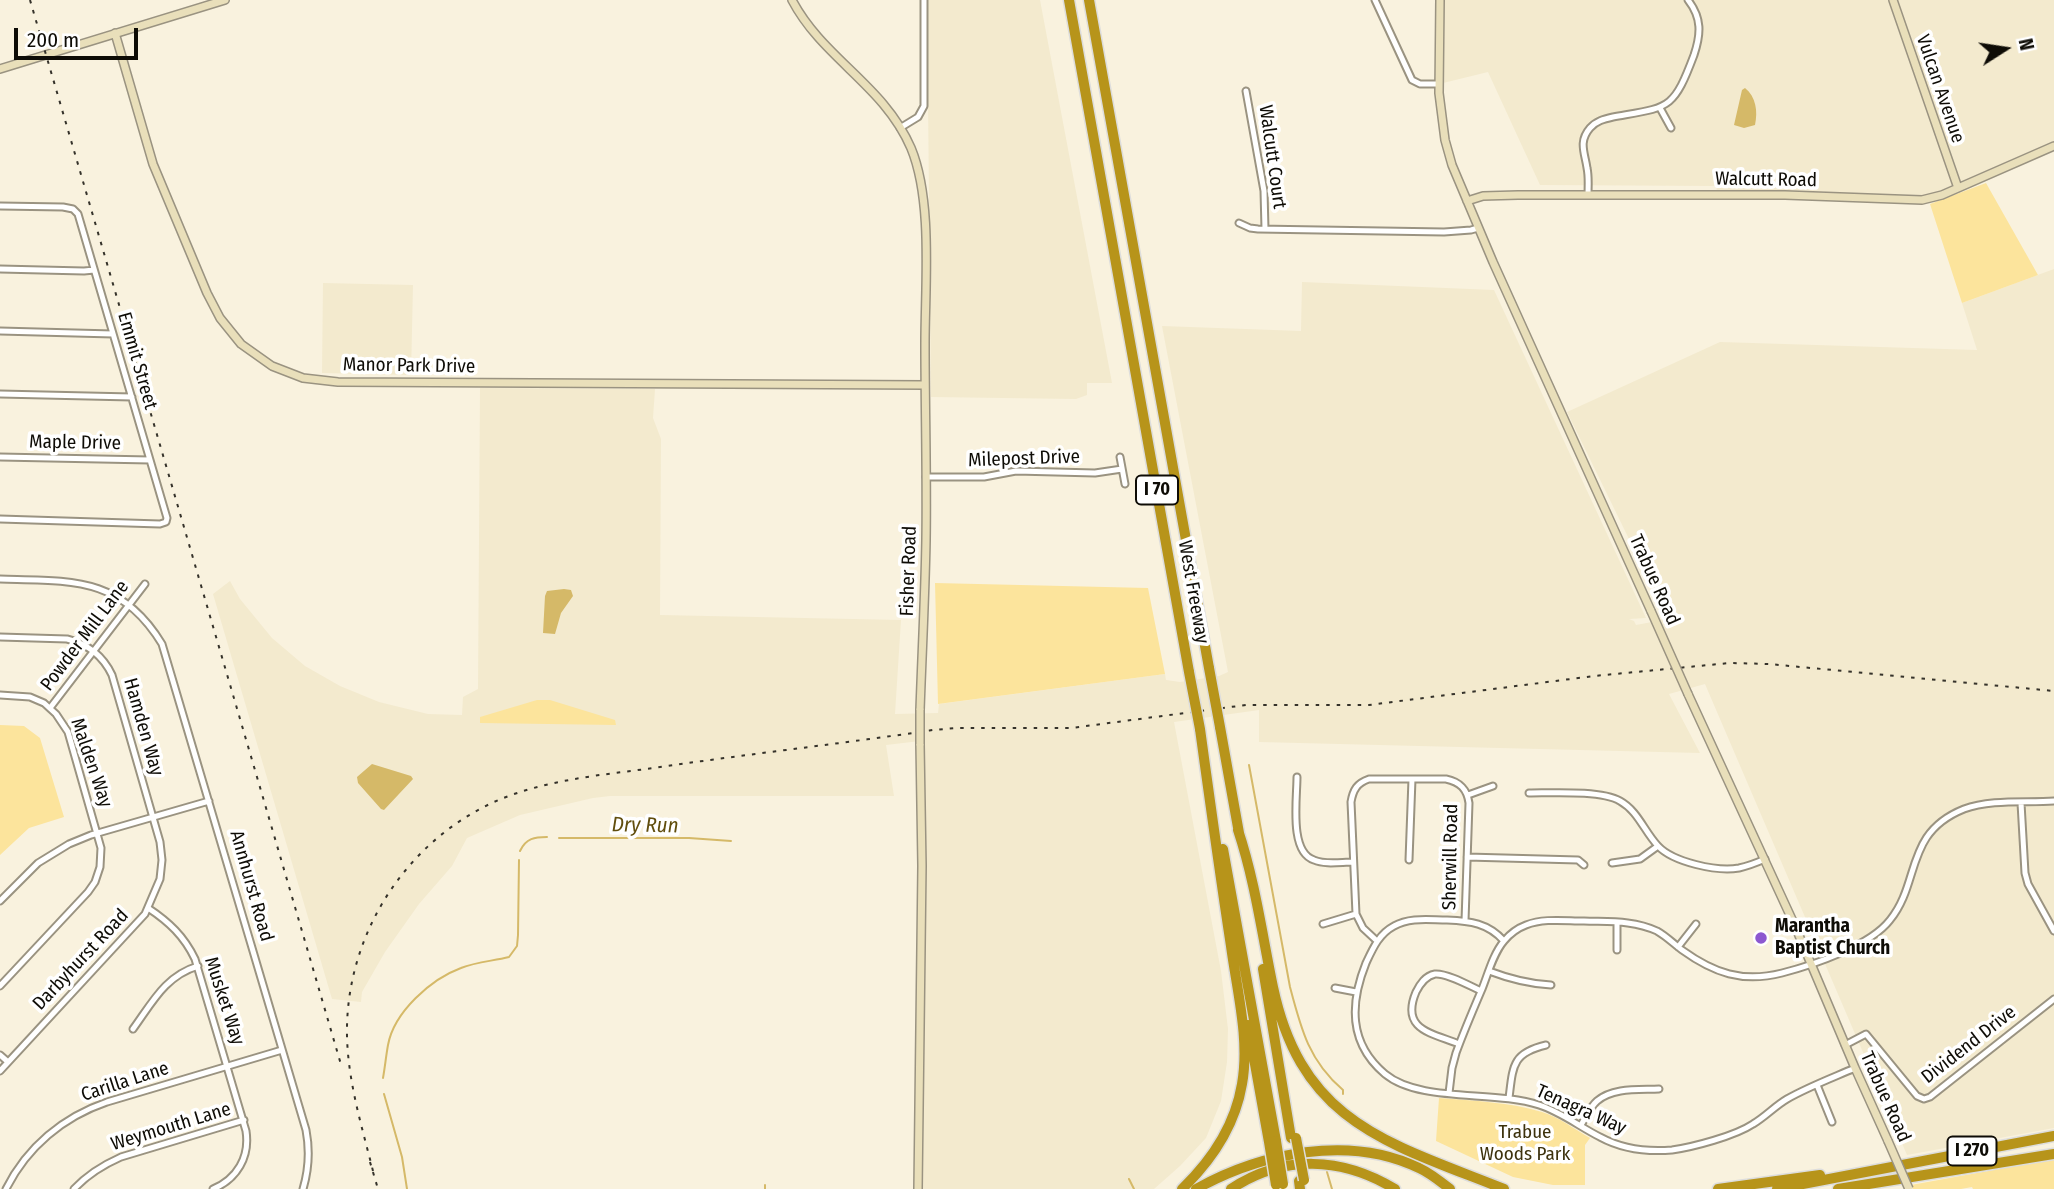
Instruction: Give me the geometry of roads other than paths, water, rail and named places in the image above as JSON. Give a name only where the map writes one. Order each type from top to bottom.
[{"type":"highway","name":"West Freeway","points":[[1069,0],[1189,672],[1214,794],[1280,1187]]},
{"type":"highway","name":"West Freeway","points":[[1091,0],[1153,333],[1157,376],[1302,1185]]},
{"type":"highway","points":[[1182,1189],[1204,1166],[1223,1138],[1237,1104],[1244,1070],[1242,1033],[1200,729]]},
{"type":"highway","points":[[1238,830],[1248,858],[1278,1012],[1305,1072],[1332,1104],[1372,1133],[1504,1189]]},
{"type":"highway","points":[[1226,911],[1272,1142]]},
{"type":"highway","name":"I 270","points":[[1777,1189],[2054,1136]]},
{"type":"highway","points":[[1196,1189],[1260,1161],[1306,1153],[1343,1152],[1368,1153],[1405,1162],[1421,1169],[1450,1189]]},
{"type":"highway","name":"I 270","points":[[1838,1189],[2054,1154]]},
{"type":"highway","points":[[1231,1189],[1271,1170],[1306,1163],[1331,1164],[1358,1170],[1395,1189]]},
{"type":"highway","points":[[1718,1189],[1890,1166]]},
{"type":"highway","points":[[1874,1189],[1931,1175]]},
{"type":"main road","points":[[0,69],[225,0]]},
{"type":"main road","name":"Fisher Road","points":[[792,0],[820,42],[876,94],[900,128],[915,158],[924,201],[926,538],[920,710],[922,866],[918,1189]]},
{"type":"main road","name":"Trabue Road","points":[[1440,0],[1441,116],[1466,201],[1812,963],[1854,1068],[1909,1189]]},
{"type":"main road","name":"Vulcan Avenue","points":[[1893,0],[1958,188]]},
{"type":"main road","name":"Manor Park Drive","points":[[115,33],[153,164],[212,305],[241,344],[280,370],[303,378],[338,382],[925,385]]},
{"type":"main road","name":"Walcutt Road","points":[[1466,201],[1483,196],[1588,195],[1785,195],[1922,200],[1942,195],[2054,146]]},
{"type":"street","points":[[900,128],[918,117],[924,106],[924,0]]},
{"type":"street","points":[[1375,0],[1412,80],[1420,85],[1439,84]]},
{"type":"street","points":[[1588,195],[1588,171],[1582,144],[1589,129],[1604,119],[1660,108],[1678,93],[1699,41],[1699,21],[1688,0]]},
{"type":"street","name":"Walcutt Court","points":[[1246,91],[1264,191],[1265,229]]},
{"type":"street","points":[[1660,108],[1671,128]]},
{"type":"street","name":"Emmit Street","points":[[0,206],[63,207],[73,209],[80,219],[167,514],[166,522],[160,524],[0,519]]},
{"type":"street","points":[[1239,223],[1250,228],[1265,229],[1444,232],[1478,228]]},
{"type":"street","points":[[0,269],[94,270]]},
{"type":"street","points":[[0,331],[113,334]]},
{"type":"street","points":[[0,394],[132,397]]},
{"type":"street","name":"Maple Drive","points":[[0,457],[150,460]]},
{"type":"street","points":[[1120,457],[1125,484]]},
{"type":"street","name":"Milepost Drive","points":[[926,477],[984,477],[1016,471],[1095,473],[1122,469]]},
{"type":"street","name":"Annhurst Road","points":[[0,579],[78,582],[101,589],[129,605],[151,626],[162,644],[308,1139],[308,1169],[303,1189]]},
{"type":"street","name":"Powder Mill Lane","points":[[50,708],[145,584]]},
{"type":"street","points":[[0,637],[67,639],[81,643],[93,651]]},
{"type":"street","name":"Hamden Way","points":[[93,651],[104,661],[112,675],[154,817]]},
{"type":"street","points":[[0,695],[30,697],[50,708]]},
{"type":"street","name":"Malden Way","points":[[0,986],[88,892],[102,861],[98,833],[68,732],[64,723],[50,708]]},
{"type":"street","points":[[1297,777],[1297,837],[1300,850],[1317,862],[1353,862]]},
{"type":"street","points":[[1409,860],[1412,779]]},
{"type":"street","points":[[1493,786],[1468,795],[1455,781],[1363,781],[1354,790],[1351,802],[1356,914],[1363,928],[1377,940],[1390,928],[1404,922],[1422,920],[1465,921],[1487,927],[1504,941]]},
{"type":"street","points":[[1529,793],[1596,794],[1619,800],[1638,817],[1658,846],[1677,859],[1736,868],[1765,859]]},
{"type":"street","name":"Sherwill Road","points":[[1465,921],[1468,795]]},
{"type":"street","points":[[0,901],[46,857],[69,844],[209,800]]},
{"type":"street","points":[[1449,1093],[1452,1068],[1489,971],[1504,941],[1524,926],[1537,922],[1635,923],[1660,933],[1705,965],[1738,976],[1769,976],[1812,963],[1863,942],[1879,932],[1888,923],[1901,901],[1921,847],[1929,834],[1944,821],[1970,808],[1988,804],[2054,801]]},
{"type":"street","points":[[2021,803],[2025,873],[2028,884],[2054,931]]},
{"type":"street","name":"Darbyhurst Road","points":[[0,1071],[128,934],[148,908],[161,872],[160,842],[154,817]]},
{"type":"street","points":[[1612,863],[1640,859],[1658,846]]},
{"type":"street","points":[[1467,857],[1578,860],[1584,864]]},
{"type":"street","name":"Musket Way","points":[[148,908],[166,920],[182,937],[198,966],[244,1121],[247,1138],[243,1160],[232,1177],[213,1189]]},
{"type":"street","points":[[1323,924],[1356,914]]},
{"type":"street","points":[[1617,922],[1617,950]]},
{"type":"street","points":[[1678,947],[1696,924]]},
{"type":"street","name":"Tenagra Way","points":[[1377,940],[1356,992],[1354,1014],[1359,1038],[1369,1057],[1395,1081],[1428,1091],[1509,1098],[1540,1105],[1581,1125],[1600,1138],[1636,1150],[1674,1150],[1732,1134],[1751,1126],[1783,1101],[1854,1068]]},
{"type":"street","points":[[133,1029],[167,983],[178,974],[198,966]]},
{"type":"street","points":[[1489,971],[1535,985],[1550,985]]},
{"type":"street","points":[[1460,1044],[1415,1024],[1410,1011],[1414,996],[1420,984],[1434,974],[1443,975],[1481,991]]},
{"type":"street","points":[[1335,988],[1356,992]]},
{"type":"street","name":"Dividend Drive","points":[[1845,1045],[1866,1034],[1917,1096],[1930,1097],[2054,999]]},
{"type":"street","points":[[1509,1098],[1513,1069],[1519,1056],[1532,1048],[1546,1045]]},
{"type":"street","name":"Carilla Lane","points":[[6,1189],[37,1145],[81,1112],[282,1050]]},
{"type":"street","points":[[0,1055],[8,1062]]},
{"type":"street","points":[[1816,1085],[1832,1122]]},
{"type":"street","points":[[1581,1125],[1594,1104],[1607,1095],[1660,1089]]},
{"type":"street","name":"Weymouth Lane","points":[[74,1189],[104,1164],[121,1157],[244,1121]]},
{"type":"waterway","points":[[1249,765],[1290,987],[1298,1017],[1314,1056],[1343,1090],[1343,1094]]},
{"type":"waterway","name":"Dry Run","points":[[520,851],[531,839],[547,837]]},
{"type":"waterway","name":"Dry Run","points":[[559,838],[689,838],[731,841]]},
{"type":"waterway","name":"Dry Run","points":[[383,1078],[392,1033],[406,1009],[426,988],[461,968],[509,957],[517,946],[519,860]]},
{"type":"waterway","name":"Dry Run","points":[[384,1094],[402,1157],[407,1189]]},
{"type":"waterway","points":[[1327,1172],[1332,1189]]},
{"type":"waterway","points":[[1129,1179],[1134,1189]]},
{"type":"railway","points":[[30,0],[342,1068]]},
{"type":"railway","points":[[373,1171],[353,1087],[347,1036],[349,999],[356,963],[369,929],[386,897],[407,868],[433,842],[462,820],[494,802],[532,788],[593,776],[933,730],[1071,728],[1246,705],[1369,705],[1594,676],[1730,663],[1769,664],[2054,691]]},
{"type":"railway","points":[[370,1162],[378,1189]]},
{"type":"place","name":"Marantha Baptist Church","points":[[1761,938]]},
{"type":"park label","name":"Trabue Woods Park","points":[[1525,1144]]}]
